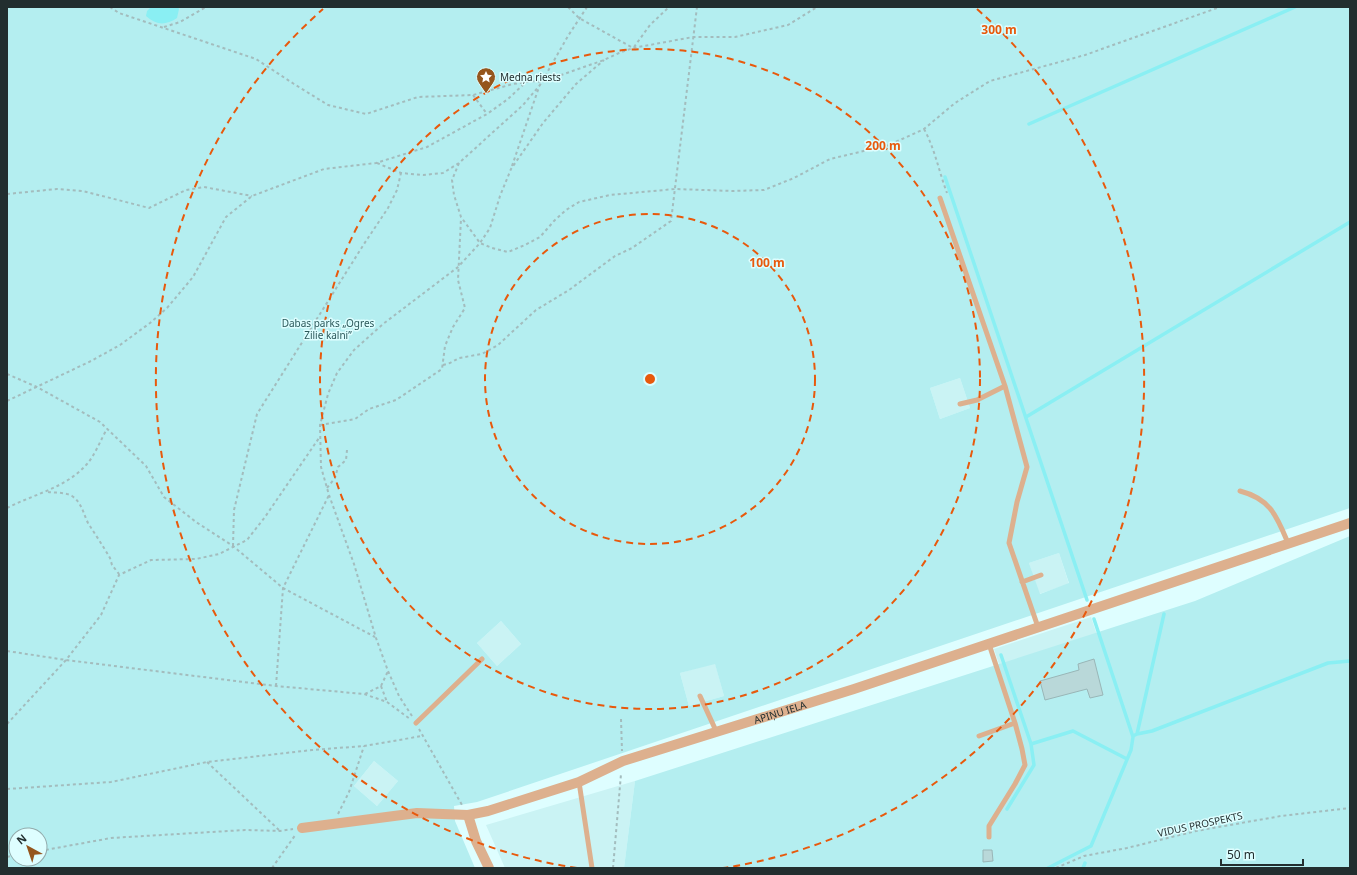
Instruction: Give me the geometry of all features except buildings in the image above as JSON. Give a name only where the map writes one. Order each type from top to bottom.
[{"type":"street","name":"APIŅU IELA","points":[[302,828],[417,812],[468,815],[488,811],[579,782],[622,761],[716,733],[1038,628],[1350,523]]},
{"type":"street","points":[[468,815],[476,841],[489,868]]},
{"type":"lane","points":[[940,198],[1005,386],[1027,467],[1017,502],[1009,543],[1038,628]]},
{"type":"lane","points":[[960,404],[977,400],[1005,386]]},
{"type":"lane","points":[[1240,491],[1268,504],[1277,517],[1288,543]]},
{"type":"lane","points":[[1022,582],[1041,575]]},
{"type":"lane","points":[[989,644],[1015,723],[1022,749],[1024,765],[1015,784],[989,826],[989,837]]},
{"type":"lane","points":[[416,723],[482,659]]},
{"type":"lane","points":[[700,696],[716,733]]},
{"type":"lane","points":[[979,736],[1015,723]]},
{"type":"lane","points":[[579,782],[592,868]]},
{"type":"path","points":[[110,7],[120,13],[256,59],[328,105],[366,114],[418,97],[472,95],[513,84],[533,81],[540,83],[633,48],[693,37],[735,37],[788,25],[818,7]]},
{"type":"path","points":[[163,27],[180,22],[206,7]]},
{"type":"path","points":[[568,7],[579,18],[633,48]]},
{"type":"path","points":[[376,162],[401,173],[423,175],[443,173],[459,163],[523,105],[540,83],[587,7]]},
{"type":"path","points":[[633,48],[650,25],[669,7]]},
{"type":"path","points":[[443,365],[459,358],[482,354],[498,345],[536,310],[569,290],[616,256],[632,248],[671,221],[697,7]]},
{"type":"path","points":[[459,163],[452,180],[454,195],[461,217],[480,242],[492,248],[508,252],[540,237],[566,210],[579,202],[610,195],[675,189],[733,191],[764,190],[794,178],[830,159],[889,145],[924,129],[955,103],[990,81],[1085,55],[1220,7]]},
{"type":"path","points":[[511,169],[544,123],[576,84],[604,60]]},
{"type":"path","points":[[7,401],[91,361],[120,345],[150,323],[167,308],[193,277],[226,217],[252,196],[324,169],[376,162],[427,148],[486,114],[508,99],[526,83]]},
{"type":"path","points":[[468,815],[399,696],[388,671],[321,467],[320,425],[328,394],[337,373],[354,350],[383,324],[458,267],[490,228],[540,83]]},
{"type":"path","points":[[472,95],[486,114]]},
{"type":"path","points":[[924,129],[931,142],[937,166],[952,206],[944,209]]},
{"type":"path","points":[[233,546],[234,510],[257,414],[388,208],[397,190],[401,173]]},
{"type":"path","points":[[7,194],[57,189],[83,191],[149,208],[186,190],[204,187],[252,196]]},
{"type":"path","points":[[320,425],[355,419],[369,409],[396,400],[442,369],[445,346],[453,327],[465,308],[458,280],[461,217]]},
{"type":"path","points":[[7,374],[37,388],[100,422],[146,466],[164,497],[196,522],[233,546],[284,588],[376,638]]},
{"type":"path","points":[[7,508],[46,492],[67,481],[88,463],[107,429]]},
{"type":"path","points":[[7,724],[66,660],[101,615],[120,575],[151,560],[196,559],[219,554],[247,540],[265,517],[320,437]]},
{"type":"path","points":[[327,488],[335,478],[338,467],[346,460],[347,450]]},
{"type":"path","points":[[46,492],[65,493],[77,500],[110,558],[112,565],[120,575]]},
{"type":"path","points":[[276,686],[284,588],[329,495]]},
{"type":"path","points":[[7,651],[66,660],[276,686],[364,694],[387,702],[416,723]]},
{"type":"path","points":[[364,694],[381,686],[388,671]]},
{"type":"path","points":[[381,686],[387,702]]},
{"type":"path","points":[[613,868],[622,761],[621,719]]},
{"type":"path","points":[[7,789],[111,782],[207,762],[312,750],[364,746],[422,736]]},
{"type":"path","points":[[332,824],[350,792],[364,746]]},
{"type":"path","points":[[207,762],[280,831]]},
{"type":"path","name":"VIDUS PROSPEKTS","points":[[1056,868],[1084,856],[1196,832],[1281,816],[1350,808]]},
{"type":"path","points":[[48,850],[111,838],[245,830],[280,831],[302,828]]},
{"type":"path","points":[[272,868],[294,836],[302,828]]},
{"type":"shaded area","points":[[151,7],[178,7],[177,18],[173,21],[165,23],[157,23],[146,16],[147,11]]},
{"type":"shaded area","points":[[960,378],[970,408],[940,419],[930,388]]},
{"type":"shaded area","points":[[1059,553],[1069,584],[1039,594],[1029,563]]},
{"type":"shaded area","points":[[1091,617],[1120,704],[1023,736],[994,649]]},
{"type":"shaded area","points":[[501,621],[521,644],[497,666],[477,643]]},
{"type":"shaded area","points":[[715,663],[724,696],[689,706],[680,673]]},
{"type":"shaded area","points":[[374,761],[398,781],[377,806],[354,786]]},
{"type":"shaded area","points":[[635,781],[624,868],[505,868],[486,825]]},
{"type":"green space","name":"Dabas parks „Ogres Zilie kalni”","points":[[7,7],[1350,7],[1350,508],[477,802],[454,806],[455,821],[475,868],[7,868]],"holes":[[[960,378],[970,408],[940,419],[930,388]],[[1059,553],[1069,583],[1040,594],[1029,563]],[[501,621],[521,644],[497,666],[477,643]],[[715,664],[724,696],[689,706],[680,673]],[[374,761],[398,781],[377,806],[354,786]]]},
{"type":"green space","points":[[1350,536],[1350,868],[624,868],[635,781],[1195,601]]},
{"type":"waterway","points":[[1029,124],[1295,7]]},
{"type":"waterway","points":[[945,177],[1087,600]]},
{"type":"waterway","points":[[1026,417],[1350,222]]},
{"type":"waterway","points":[[1135,735],[1137,734],[1164,614]]},
{"type":"waterway","points":[[1048,868],[1091,846],[1131,750],[1133,737],[1094,619]]},
{"type":"waterway","points":[[1001,655],[1031,744],[1034,765],[1007,809]]},
{"type":"waterway","points":[[1137,734],[1152,731],[1328,663],[1350,661]]},
{"type":"waterway","points":[[1031,744],[1073,731],[1127,759]]},
{"type":"waterway","points":[[1083,868],[1085,863]]},
{"type":"place","name":"Medņa riests","points":[[486,94]]}]
